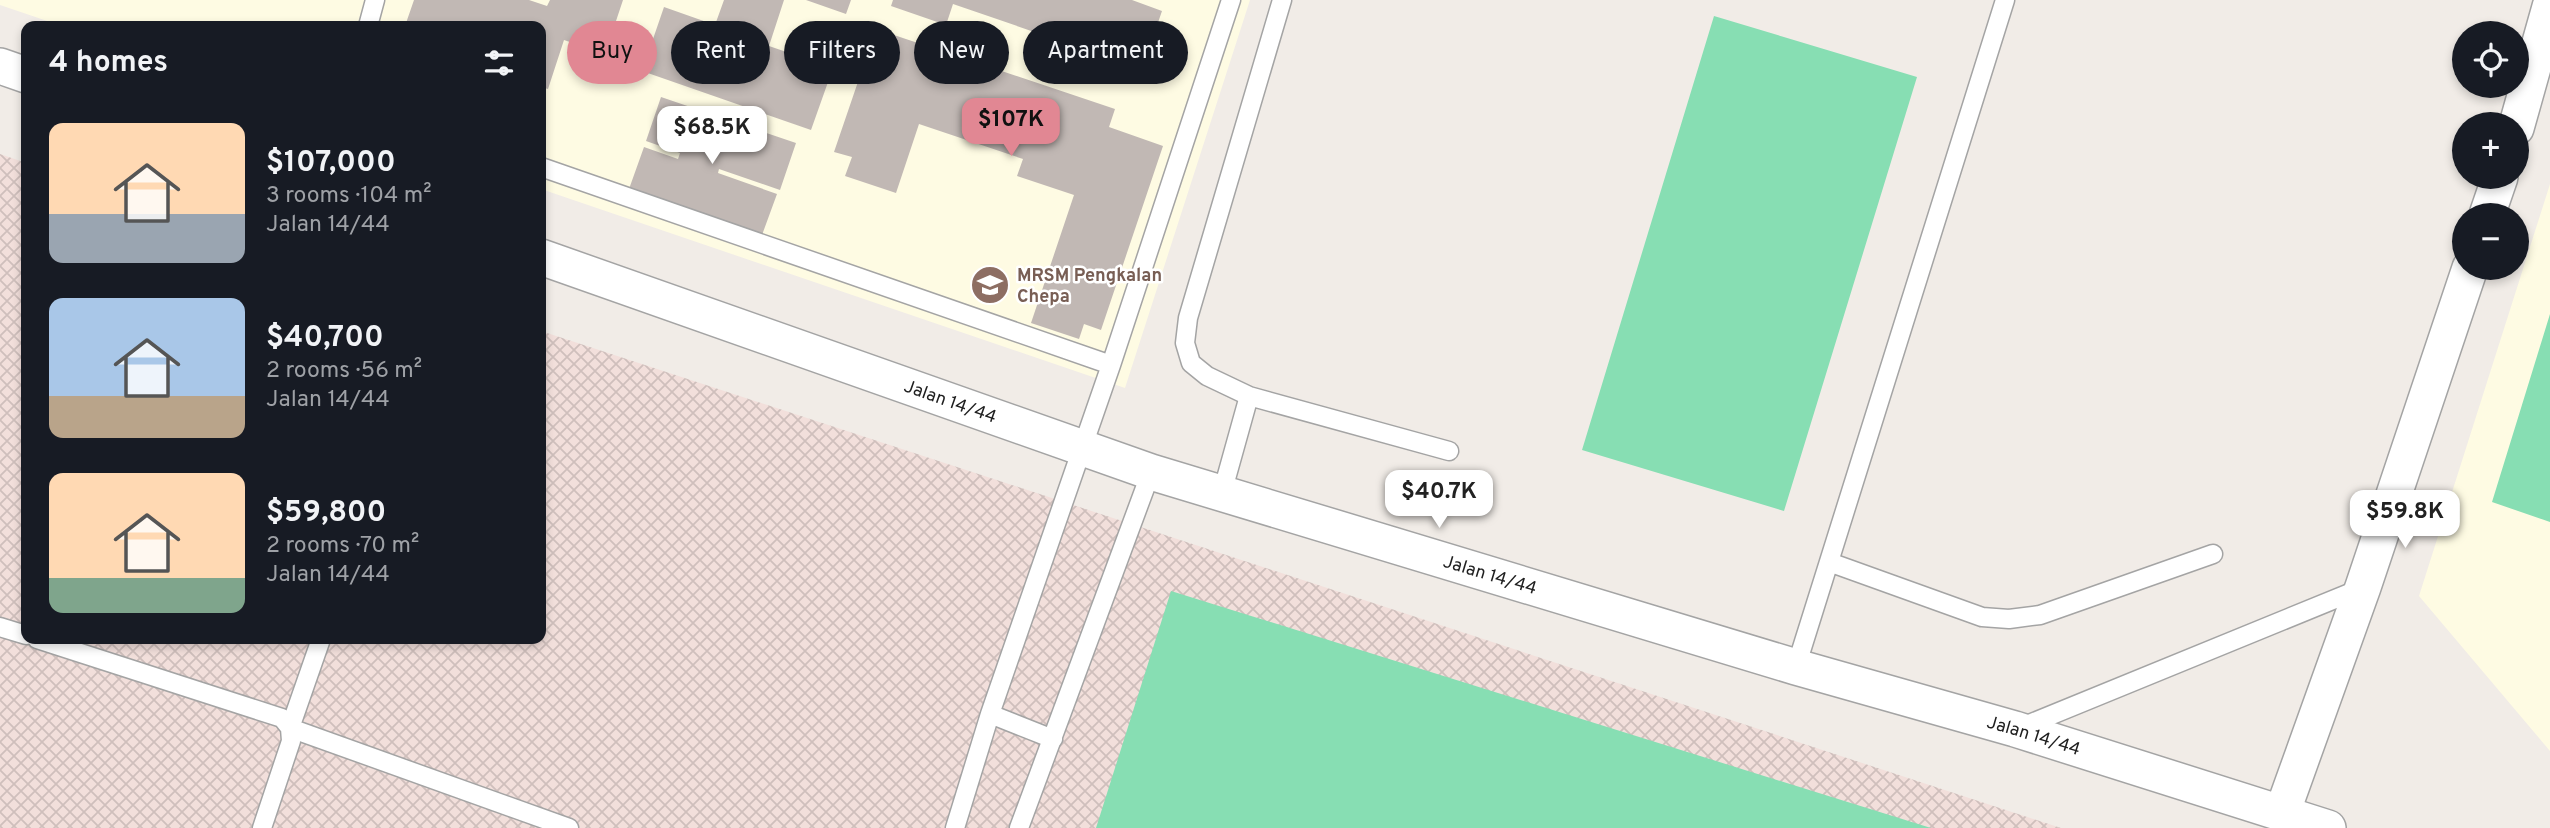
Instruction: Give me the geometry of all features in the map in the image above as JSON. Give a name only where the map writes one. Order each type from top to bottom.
[{"type":"street","points":[[2520,112],[2550,7]]},
{"type":"street","points":[[0,65],[21,73]]},
{"type":"street","name":"Jalan 14/44","points":[[546,259],[1151,472],[1796,667],[2015,729],[2328,828]]},
{"type":"street","points":[[2282,813],[2363,587],[2466,280]]},
{"type":"lane","points":[[369,21],[375,0]]},
{"type":"lane","points":[[955,828],[990,714],[1111,365],[1231,0]]},
{"type":"lane","points":[[1282,0],[1188,318],[1185,343],[1191,363],[1207,376],[1249,396],[1449,450]]},
{"type":"lane","points":[[1796,667],[2005,0]]},
{"type":"lane","points":[[546,169],[1111,365]]},
{"type":"lane","points":[[1222,494],[1249,396]]},
{"type":"lane","points":[[1019,828],[1151,472]]},
{"type":"lane","points":[[1829,562],[1982,617],[2009,619],[2040,615],[2214,554]]},
{"type":"lane","points":[[2015,729],[2363,587]]},
{"type":"lane","points":[[0,627],[21,633]]},
{"type":"lane","points":[[53,644],[282,718],[290,728],[569,828]]},
{"type":"lane","points":[[262,828],[291,741],[290,728],[319,644]]},
{"type":"lane","points":[[990,714],[1053,738]]},
{"type":"shaded area","name":"MRSM Pengkalan Chepa","points":[[0,0],[1250,0],[1125,388],[546,191],[546,21],[47,21],[0,5]]},
{"type":"shaded area","points":[[0,154],[21,161],[21,644],[546,644],[546,333],[2061,828],[0,828]]},
{"type":"shaded area","points":[[2550,184],[2550,751],[2419,596],[2519,280],[2529,280],[2529,250]]},
{"type":"green space","points":[[1714,16],[1917,77],[1784,511],[1582,450]]},
{"type":"green space","points":[[2550,314],[2550,522],[2492,502]]},
{"type":"green space","points":[[1171,591],[1931,828],[1096,828]]},
{"type":"building","points":[[414,0],[529,0],[547,6],[550,0],[623,0],[616,21],[567,21],[567,41],[564,40],[548,89],[546,21],[407,21]]},
{"type":"building","points":[[724,0],[784,0],[770,43],[770,21],[716,21]]},
{"type":"building","points":[[806,0],[851,0],[846,14]]},
{"type":"building","points":[[893,0],[1132,0],[1162,11],[1159,21],[1023,21],[1023,28],[1009,21],[953,4],[947,21],[934,21],[891,6]]},
{"type":"building","points":[[664,7],[704,21],[671,21],[671,81],[657,76],[657,27]]},
{"type":"building","points":[[900,37],[914,42],[914,84],[1009,84],[1009,74],[1023,78],[1023,84],[1040,84],[1115,109],[1109,127],[1163,146],[1101,330],[1084,324],[1079,339],[1031,323],[1074,195],[1017,176],[1023,159],[919,124],[896,193],[845,176],[852,157],[834,152],[857,84],[900,84]]},
{"type":"building","points":[[770,46],[784,51],[784,84],[827,84],[811,130],[679,84],[770,84]]},
{"type":"building","points":[[661,97],[796,143],[780,190],[719,169],[718,173],[777,194],[762,235],[629,189],[644,147],[678,159],[680,153],[646,141]]},
{"type":"place","name":"MRSM Pengkalan Chepa","points":[[990,285]]}]
